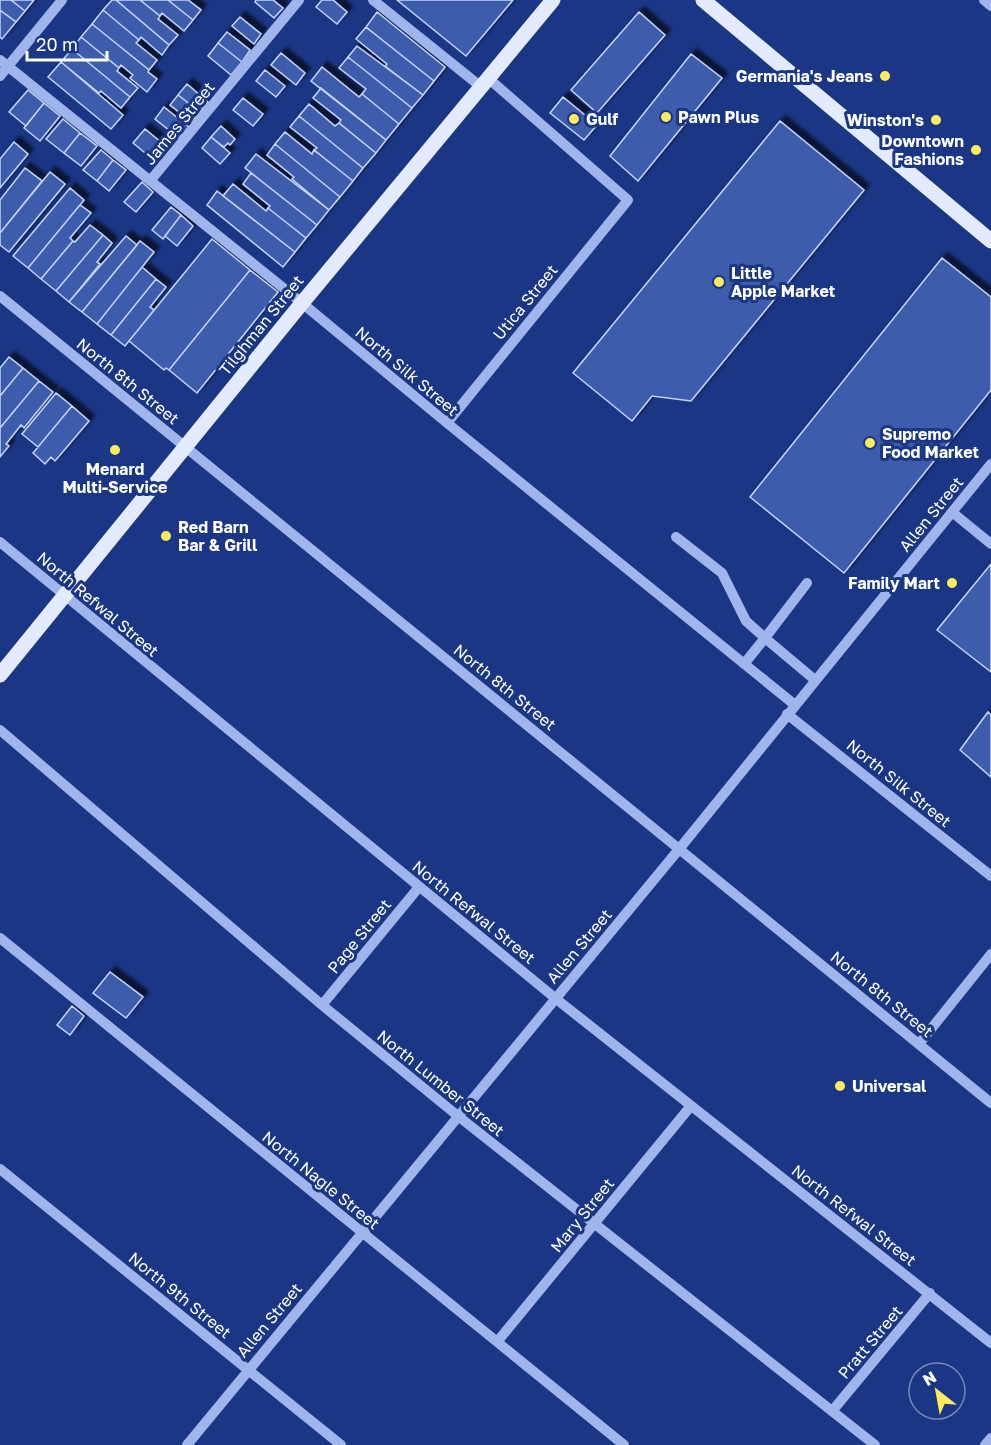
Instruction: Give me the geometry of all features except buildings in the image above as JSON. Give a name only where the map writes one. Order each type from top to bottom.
[{"type":"main road","name":"Tilghman Street","points":[[0,675],[302,303],[553,0]]},
{"type":"main road","points":[[702,0],[991,241]]},
{"type":"street","points":[[0,76],[4,63],[62,0]]},
{"type":"street","name":"James Street","points":[[150,181],[299,0]]},
{"type":"street","points":[[373,0],[484,82]]},
{"type":"street","points":[[984,0],[991,6]]},
{"type":"street","name":"North Silk Street","points":[[4,63],[744,664],[791,709],[991,876]]},
{"type":"street","name":"Utica Street","points":[[447,423],[627,200],[484,82]]},
{"type":"street","name":"North 8th Street","points":[[0,296],[991,1102]]},
{"type":"street","name":"Allen Street","points":[[187,1445],[247,1369],[363,1233],[680,848],[991,464]]},
{"type":"street","points":[[952,512],[991,544]]},
{"type":"street","points":[[676,537],[722,573],[746,621],[815,680]]},
{"type":"street","name":"North Refwal Street","points":[[0,542],[555,998],[690,1107],[930,1293],[991,1344]]},
{"type":"street","points":[[744,664],[807,583]]},
{"type":"street","name":"North Lumber Street","points":[[0,730],[322,1005],[593,1224],[875,1445]]},
{"type":"street","name":"Page Street","points":[[322,1005],[420,887]]},
{"type":"street","name":"North Nagle Street","points":[[0,938],[624,1445]]},
{"type":"street","points":[[919,1044],[991,954]]},
{"type":"street","name":"Mary Street","points":[[497,1342],[690,1107]]},
{"type":"street","name":"North 9th Street","points":[[0,1169],[341,1445]]},
{"type":"street","name":"Pratt Street","points":[[833,1410],[930,1293]]},
{"type":"street","points":[[985,1445],[991,1438]]},
{"type":"place","name":"Germania's Jeans","points":[[885,76]]},
{"type":"place","name":"Pawn Plus","points":[[666,117]]},
{"type":"place","name":"Gulf","points":[[574,119]]},
{"type":"place","name":"Winston's","points":[[936,120]]},
{"type":"place","name":"Downtown Fashions","points":[[976,150]]},
{"type":"place","name":"Little Apple Market","points":[[719,282]]},
{"type":"place","name":"Supremo Food Market","points":[[870,443]]},
{"type":"place","name":"Menard Multi-Service","points":[[115,450]]},
{"type":"place","name":"Red Barn Bar & Grill","points":[[166,536]]},
{"type":"place","name":"Family Mart","points":[[952,583]]},
{"type":"place","name":"Universal","points":[[840,1086]]}]
